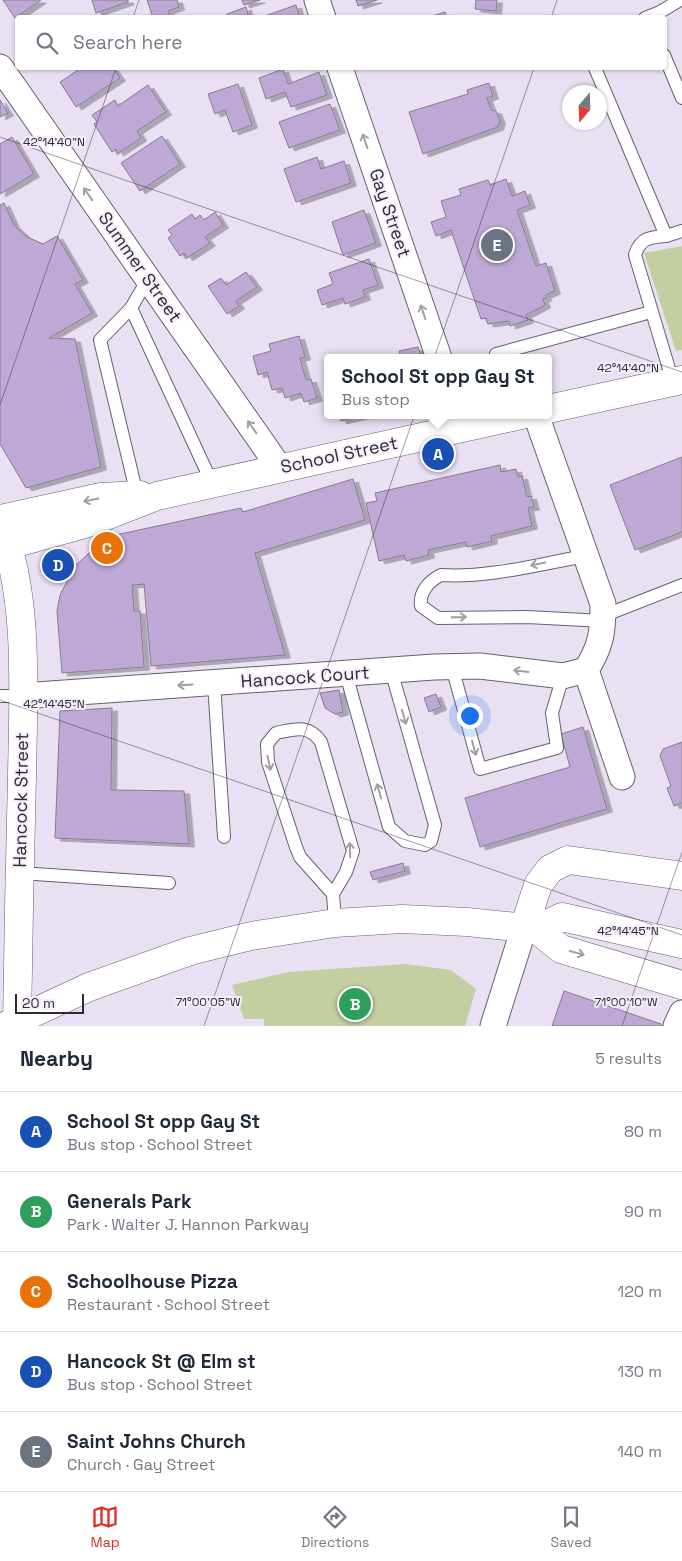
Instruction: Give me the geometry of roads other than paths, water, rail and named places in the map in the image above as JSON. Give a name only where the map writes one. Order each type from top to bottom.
[{"type":"main road","points":[[552,408],[678,381]]},
{"type":"main road","name":"School Street","points":[[0,519],[101,498],[147,495],[212,483],[459,422],[486,419]]},
{"type":"main road","name":"School Street","points":[[4,535],[88,523],[147,495]]},
{"type":"main road","name":"Hancock Street","points":[[4,535],[18,585],[10,628],[11,696],[20,873],[12,1025]]},
{"type":"main road","points":[[530,929],[538,885],[550,869],[568,860],[682,876]]},
{"type":"main road","points":[[530,929],[562,917],[682,944]]},
{"type":"main road","points":[[12,1025],[89,987],[190,951],[251,936],[335,923],[402,919],[467,922],[530,929],[561,949],[682,985]]},
{"type":"street","points":[[317,0],[322,15]]},
{"type":"street","name":"Summer Street","points":[[0,67],[280,467]]},
{"type":"street","name":"Gay Street","points":[[341,70],[438,354]]},
{"type":"street","points":[[537,419],[603,604],[604,630],[597,652],[575,673],[622,776]]},
{"type":"street","name":"Hancock Court","points":[[11,696],[452,667],[480,666],[575,673]]},
{"type":"street","points":[[493,1026],[530,929]]},
{"type":"street","points":[[676,1026],[682,1013]]},
{"type":"lane","points":[[652,15],[680,0]]},
{"type":"lane","points":[[667,62],[682,98]]},
{"type":"lane","points":[[596,70],[666,236]]},
{"type":"lane","points":[[678,381],[651,312],[635,255],[638,246],[647,237],[666,236],[682,231]]},
{"type":"lane","points":[[147,495],[100,340],[131,308],[148,279]]},
{"type":"lane","points":[[131,308],[212,483]]},
{"type":"lane","points":[[496,354],[651,312]]},
{"type":"lane","points":[[586,556],[465,577],[441,575],[426,586],[421,596],[421,606],[438,618],[604,618],[682,585]]},
{"type":"lane","points":[[452,667],[480,769],[557,748],[552,713],[575,673]]},
{"type":"lane","points":[[346,674],[389,826],[406,841],[425,845],[431,841],[435,825],[391,670]]},
{"type":"lane","points":[[214,683],[224,837]]},
{"type":"lane","points":[[333,894],[300,857],[296,847],[268,762],[267,744],[276,733],[304,728],[315,733],[321,742],[353,851],[346,872],[333,894],[335,923]]},
{"type":"lane","points":[[20,873],[169,883]]},
{"type":"place","name":"Saint Johns Church","points":[[497,245]]},
{"type":"place","name":"School St opp Gay St","points":[[438,454]]},
{"type":"place","name":"Schoolhouse Pizza","points":[[107,548]]},
{"type":"place","name":"Hancock St @ Elm st","points":[[58,565]]},
{"type":"place","name":"Generals Park","points":[[355,1004]]}]
